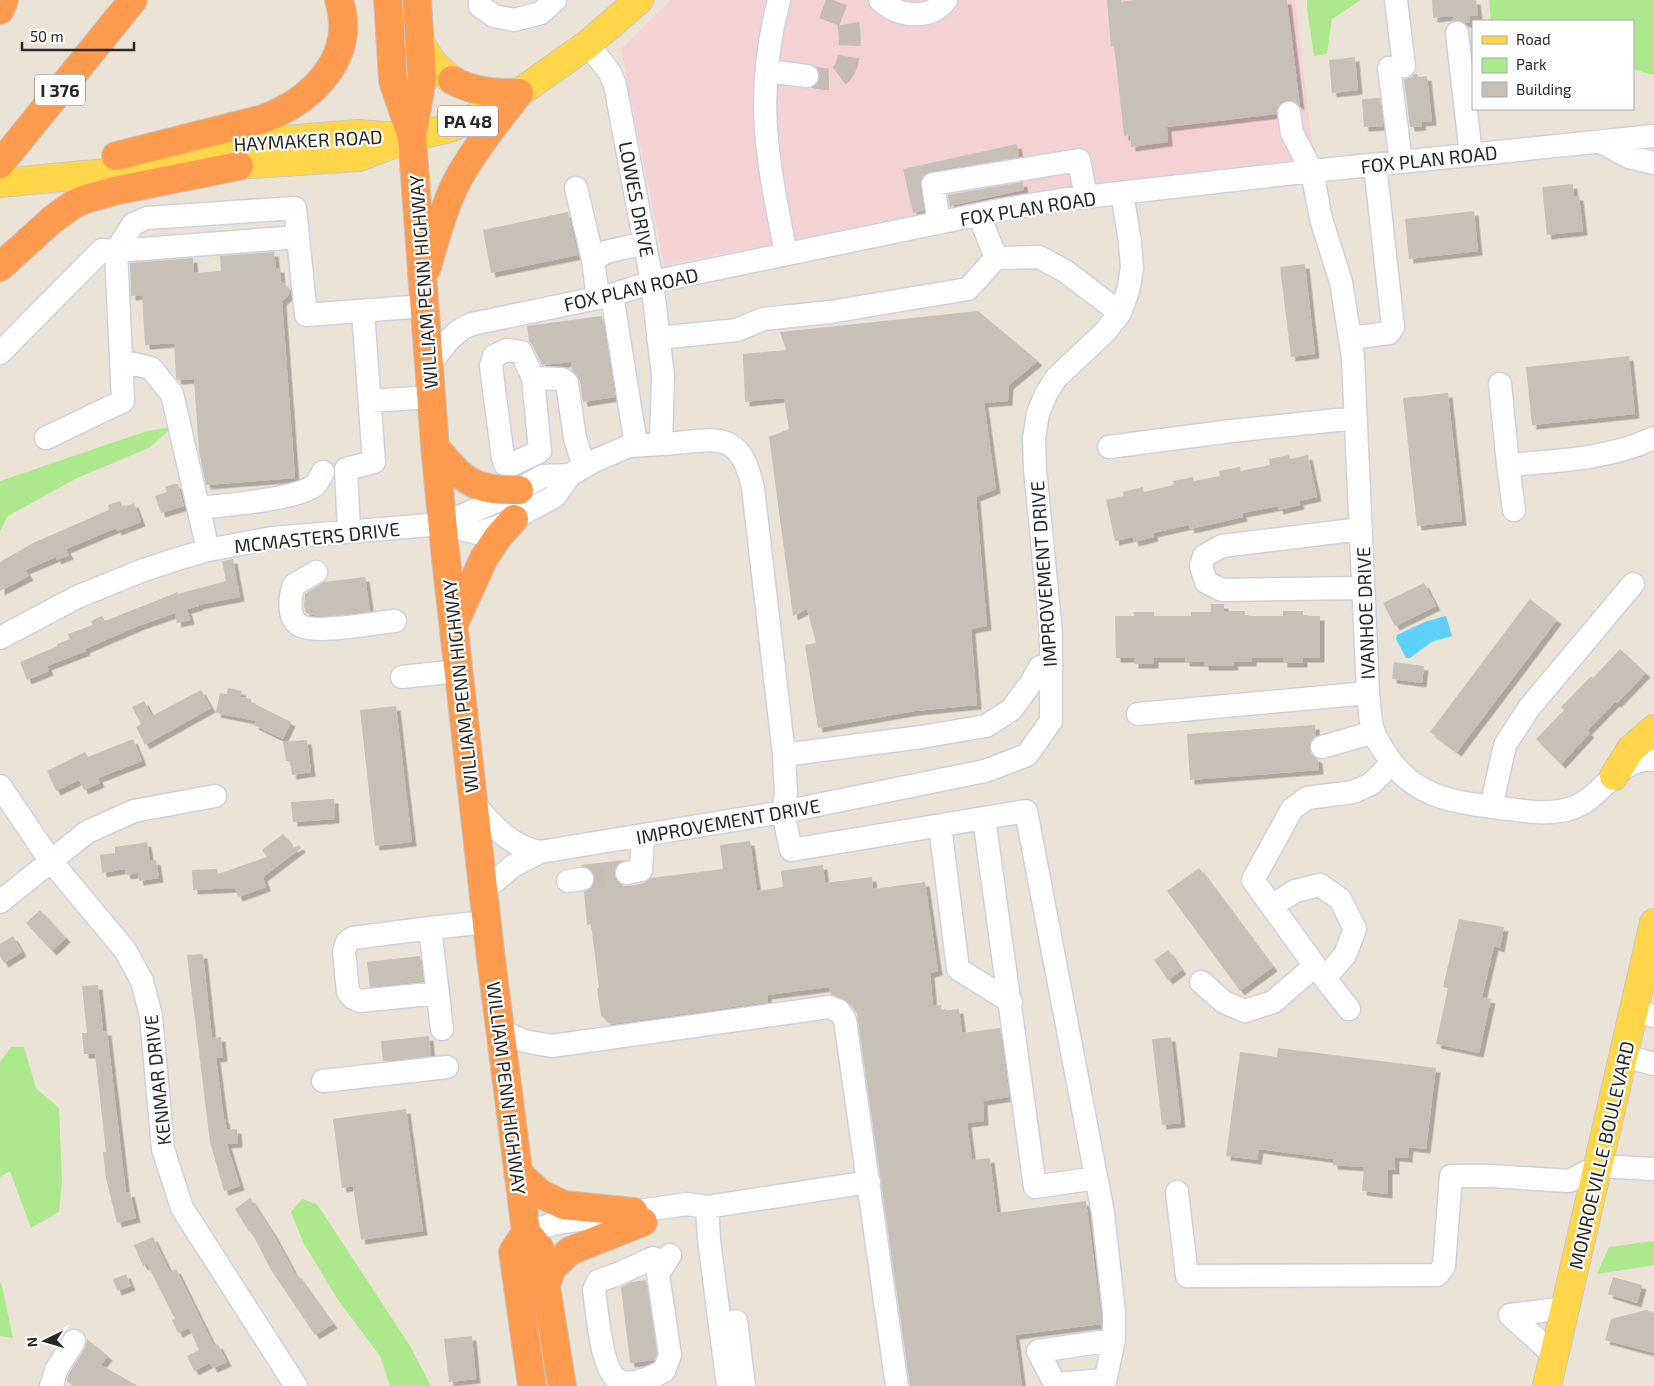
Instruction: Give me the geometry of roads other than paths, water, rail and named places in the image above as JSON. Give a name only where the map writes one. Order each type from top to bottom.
[{"type":"highway","points":[[0,10],[4,0]]},
{"type":"highway","name":"I 376","points":[[0,166],[133,0]]},
{"type":"highway","points":[[103,36],[150,0]]},
{"type":"highway","points":[[116,156],[263,119],[283,111],[300,101],[320,83],[338,54],[344,33],[339,0]]},
{"type":"highway","name":"WILLIAM PENN HIGHWAY","points":[[388,0],[393,81],[412,138]]},
{"type":"highway","name":"WILLIAM PENN HIGHWAY","points":[[416,0],[422,79],[412,138],[428,367],[442,524],[486,922],[526,1232],[540,1249],[562,1386]]},
{"type":"highway","points":[[452,80],[461,85],[485,92],[519,93]]},
{"type":"highway","points":[[423,294],[445,208],[458,180],[482,141],[519,93]]},
{"type":"highway","points":[[0,267],[53,219],[80,202],[114,191],[238,166]]},
{"type":"highway","points":[[435,447],[452,466],[476,485],[492,490],[519,490]]},
{"type":"highway","points":[[453,625],[484,558],[498,537],[514,520]]},
{"type":"highway","points":[[518,1173],[541,1194],[564,1205],[638,1217]]},
{"type":"highway","points":[[546,1284],[553,1267],[570,1252],[638,1217]]},
{"type":"highway","points":[[526,1232],[513,1252],[532,1386]]},
{"type":"main road","name":"PA 48","points":[[412,138],[462,124],[492,110],[588,44],[639,0]]},
{"type":"main road","points":[[419,42],[434,65],[452,80]]},
{"type":"main road","name":"HAYMAKER ROAD","points":[[0,166],[116,156],[200,146],[358,134],[412,138]]},
{"type":"main road","name":"HAYMAKER ROAD","points":[[0,183],[93,174],[359,157],[412,138]]},
{"type":"main road","points":[[1614,776],[1631,749],[1654,728]]},
{"type":"main road","name":"MONROEVILLE BOULEVARD","points":[[1547,1386],[1624,1056],[1644,1011],[1654,923]]},
{"type":"street","points":[[480,0],[480,6],[494,16],[514,20],[541,13],[555,0]]},
{"type":"street","points":[[779,0],[766,71],[765,104],[770,164],[786,254]]},
{"type":"street","points":[[880,0],[888,7],[902,14],[926,14],[940,7],[946,0]]},
{"type":"street","points":[[1396,0],[1404,66],[1389,68],[1401,162]]},
{"type":"street","points":[[1457,33],[1471,155]]},
{"type":"street","name":"LOWES DRIVE","points":[[588,44],[610,73],[615,85],[645,242],[652,282],[663,387],[661,444]]},
{"type":"street","points":[[766,71],[807,76]]},
{"type":"street","name":"IVANHOE DRIVE","points":[[1289,113],[1292,133],[1312,171],[1321,219],[1342,282],[1350,338],[1356,418],[1368,693],[1374,732],[1392,763],[1404,776],[1417,787],[1434,796],[1459,803],[1532,812],[1565,810],[1582,804],[1631,763],[1644,759],[1654,760]]},
{"type":"street","name":"FOX PLAN ROAD","points":[[428,367],[455,333],[472,324],[605,296],[652,282],[979,215],[1086,197],[1312,171],[1654,136]]},
{"type":"street","points":[[1601,142],[1629,157],[1654,163]]},
{"type":"street","points":[[940,223],[933,184],[1079,160],[1086,197]]},
{"type":"street","points":[[1350,338],[1389,334],[1393,326],[1375,165]]},
{"type":"street","points":[[576,188],[593,260],[605,296],[636,445]]},
{"type":"street","name":"IMPROVEMENT DRIVE","points":[[540,852],[783,812],[985,771],[1027,754],[1051,722],[1051,633],[1035,469],[1034,438],[1038,414],[1046,394],[1056,378],[1099,338],[1120,313],[1128,291],[1132,268],[1122,193]]},
{"type":"street","points":[[46,438],[123,401],[116,251],[133,224],[147,218],[295,208],[306,315],[363,312],[423,294]]},
{"type":"street","points":[[979,215],[996,258]]},
{"type":"street","points":[[0,353],[102,250],[116,251],[298,237]]},
{"type":"street","points":[[593,260],[606,252],[645,242]]},
{"type":"street","points":[[658,338],[737,330],[763,319],[830,312],[968,289],[996,258],[1039,257],[1065,271],[1120,313]]},
{"type":"street","points":[[349,531],[346,469],[374,462],[363,312]]},
{"type":"street","points":[[540,451],[533,378],[522,352],[507,350],[494,356],[491,366],[502,458],[505,464],[513,464],[540,451],[551,455],[577,471]]},
{"type":"street","points":[[121,361],[151,368],[172,394],[208,550]]},
{"type":"street","points":[[442,524],[477,533],[500,526],[555,496],[577,471],[575,438],[567,384],[562,379],[533,378]]},
{"type":"street","points":[[1500,384],[1514,510]]},
{"type":"street","points":[[370,401],[431,397]]},
{"type":"street","points":[[1109,447],[1231,431],[1356,418]]},
{"type":"street","points":[[1508,465],[1552,462],[1607,453],[1654,438]]},
{"type":"street","points":[[442,524],[491,504],[543,476],[577,471],[621,449],[636,445],[711,440],[726,442],[740,454],[749,472],[753,488],[784,755],[786,793],[783,812],[791,850],[1026,811],[1103,1213],[1114,1312],[1114,1340],[1104,1383],[1055,1384],[1038,1351],[1114,1340]]},
{"type":"street","points":[[199,508],[279,498],[298,493],[315,485],[323,472]]},
{"type":"street","name":"MCMASTERS DRIVE","points":[[0,638],[47,612],[109,583],[208,550],[272,538],[442,524]]},
{"type":"street","points":[[1361,529],[1222,546],[1204,556],[1201,566],[1206,582],[1222,590],[1363,588]]},
{"type":"street","points":[[316,572],[294,585],[290,595],[292,617],[296,624],[305,628],[324,629],[395,621]]},
{"type":"street","points":[[1491,807],[1505,745],[1529,708],[1633,584]]},
{"type":"street","points":[[784,755],[921,737],[986,726],[1011,710],[1040,667],[1051,664]]},
{"type":"street","points":[[402,677],[458,671]]},
{"type":"street","points":[[1138,714],[1368,693]]},
{"type":"street","points":[[1322,747],[1374,732]]},
{"type":"street","points":[[1350,1009],[1320,972],[1253,880],[1292,809],[1307,798],[1353,792],[1371,784],[1392,763]]},
{"type":"street","name":"KENMAR DRIVE","points":[[0,786],[50,860],[125,950],[142,981],[151,1016],[163,1150],[182,1208],[296,1386]]},
{"type":"street","points":[[0,902],[87,832],[134,810],[215,796]]},
{"type":"street","points":[[473,803],[508,839],[522,847],[540,852]]},
{"type":"street","points":[[984,818],[1011,1002],[1035,1187],[1096,1178]]},
{"type":"street","points":[[940,826],[958,968],[1011,1002]]},
{"type":"street","points":[[627,873],[641,870],[643,836]]},
{"type":"street","points":[[483,891],[513,866],[540,852]]},
{"type":"street","points":[[1200,982],[1224,1002],[1245,1011],[1273,1002],[1345,955],[1355,929],[1340,899],[1320,885],[1295,891],[1272,906]]},
{"type":"street","points":[[438,993],[360,1001],[353,998],[348,992],[344,952],[347,942],[353,938],[486,922]]},
{"type":"street","points":[[430,928],[442,1029]]},
{"type":"street","points":[[499,1030],[524,1041],[552,1046],[829,1007],[834,1008],[843,1015],[869,1182],[897,1386]]},
{"type":"street","points":[[503,1059],[539,1054],[552,1046]]},
{"type":"street","points":[[1624,1056],[1654,1064]]},
{"type":"street","points":[[323,1082],[446,1067]]},
{"type":"street","points":[[1177,1192],[1187,1276],[1437,1275],[1444,1266],[1452,1176],[1491,1176],[1570,1181],[1599,1166],[1654,1169]]},
{"type":"street","points":[[526,1232],[559,1235],[687,1204],[707,1207],[869,1182]]},
{"type":"street","points":[[707,1207],[709,1240],[728,1386]]},
{"type":"street","points":[[661,1257],[658,1274],[670,1355],[664,1371],[646,1380],[621,1382],[612,1376],[604,1357],[594,1290],[598,1281],[661,1257]]},
{"type":"street","points":[[1554,1356],[1500,1316],[1566,1308]]},
{"type":"street","points":[[736,1321],[744,1386]]},
{"type":"street","points":[[50,1386],[56,1370],[74,1341]]},
{"type":"water","points":[[1446,616],[1452,636],[1431,642],[1410,658],[1406,658],[1396,639],[1397,635],[1427,621]]},
{"type":"tunnel","points":[[807,76],[831,79],[844,71],[847,63],[850,43],[847,17],[823,8]]},
{"type":"tunnel","points":[[582,879],[627,873]]}]
